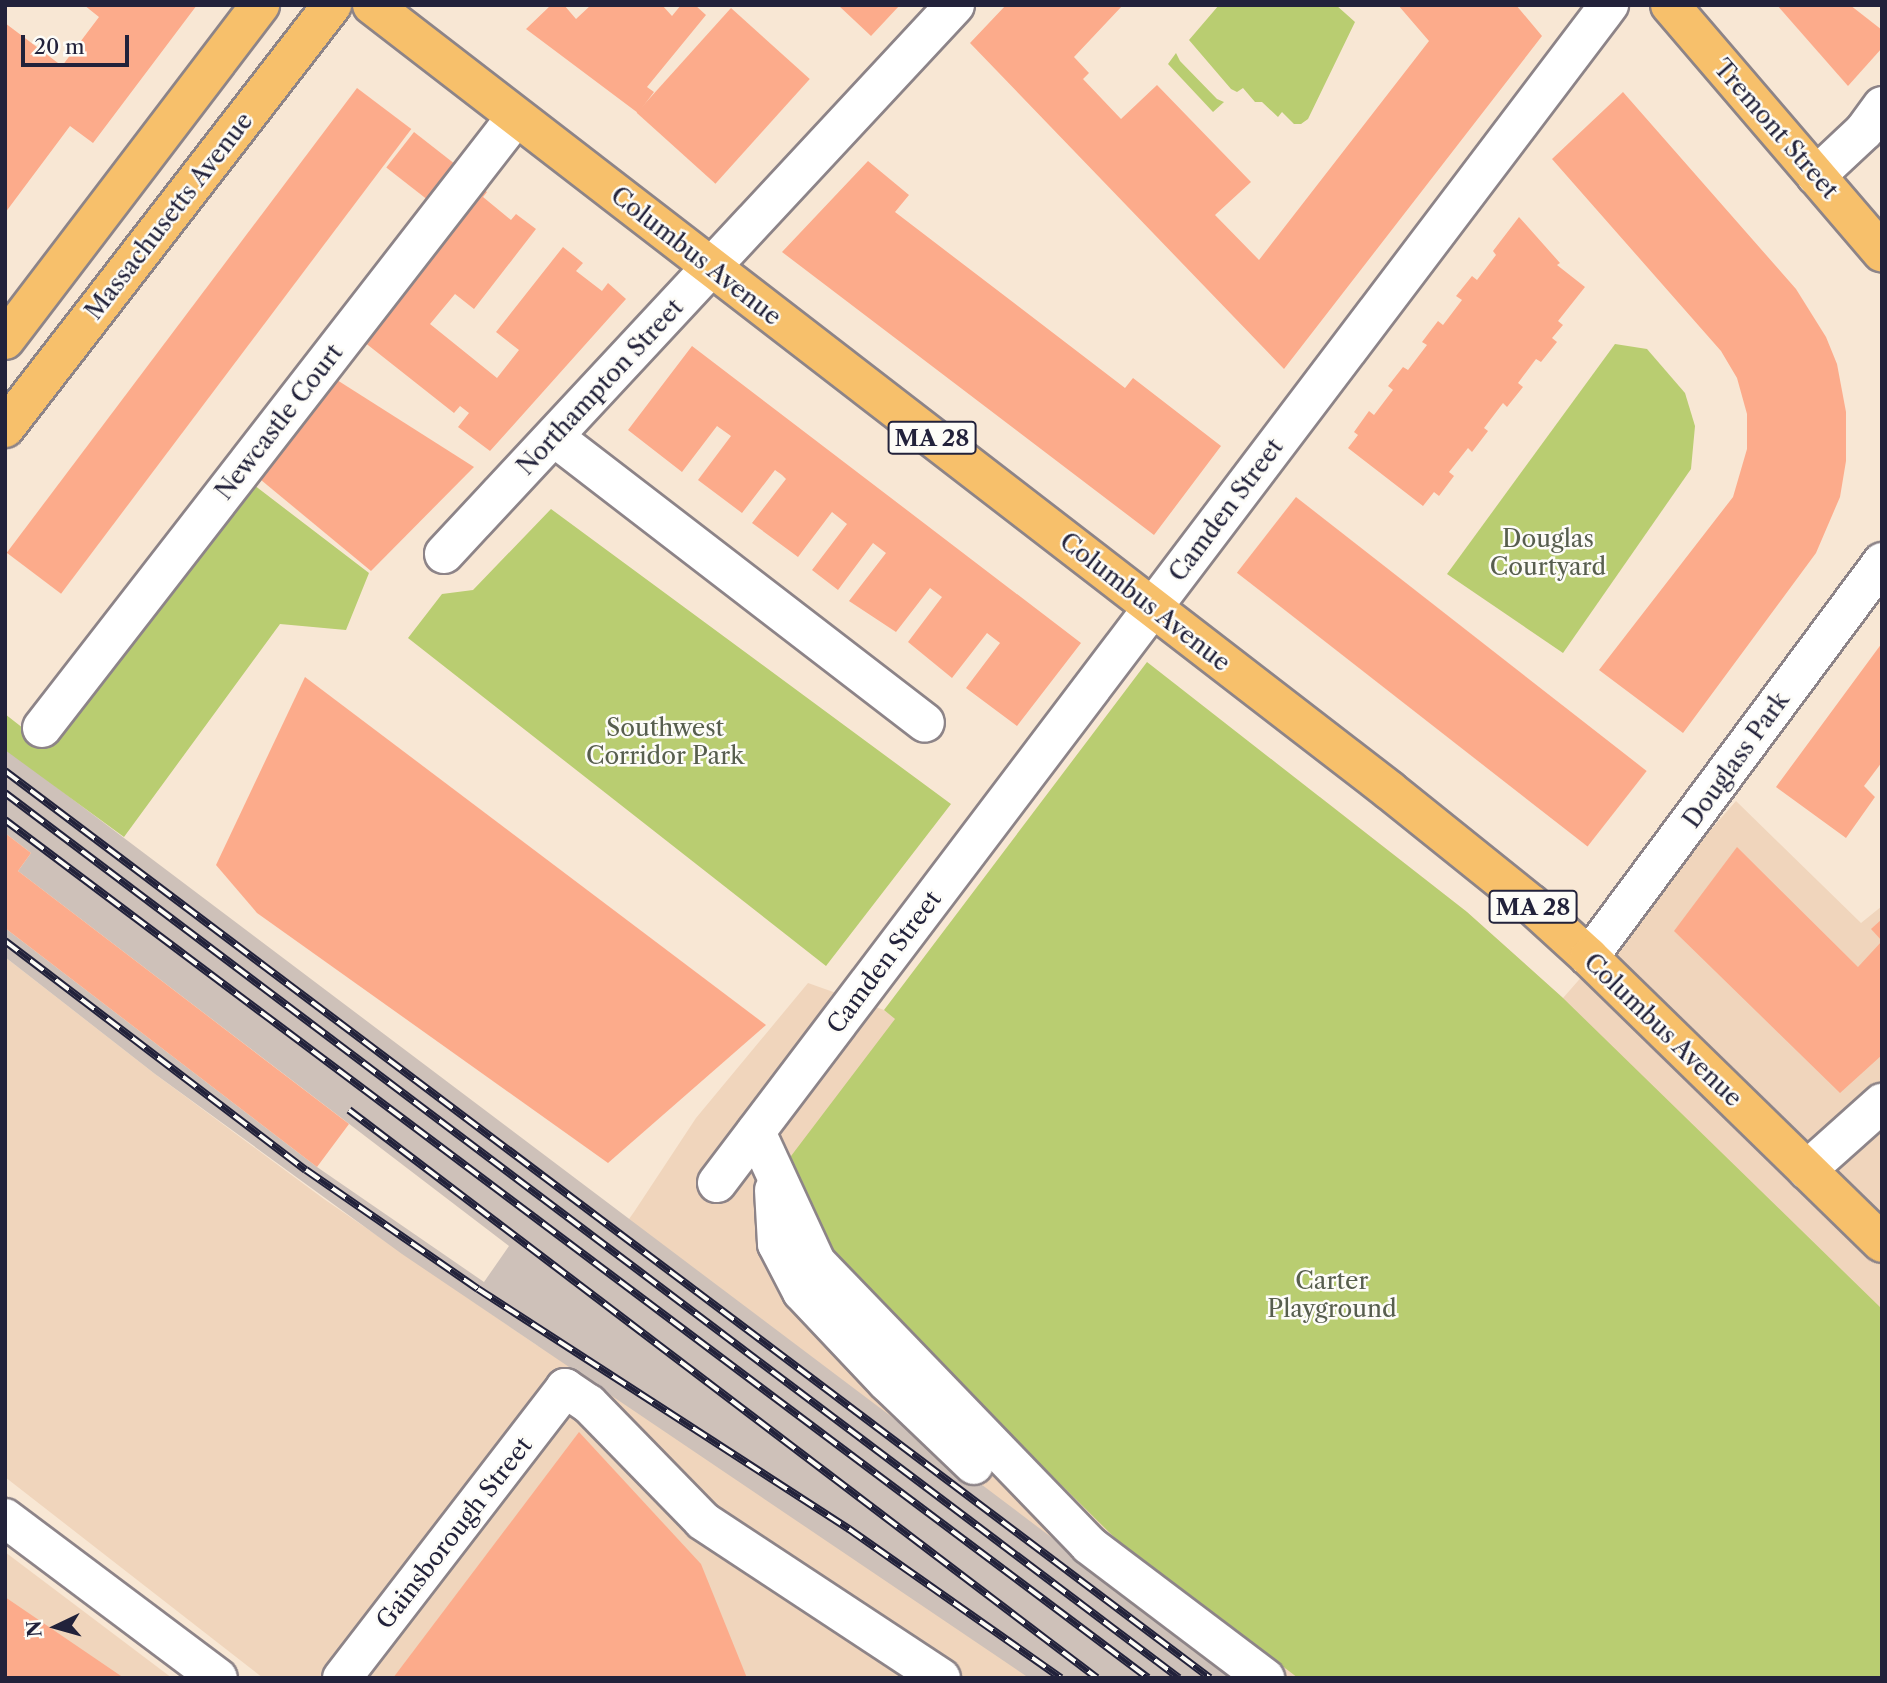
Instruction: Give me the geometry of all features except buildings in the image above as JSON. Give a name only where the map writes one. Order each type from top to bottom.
[{"type":"main road","points":[[5,340],[260,5]]},
{"type":"main road","name":"Massachusetts Avenue","points":[[5,428],[332,5]]},
{"type":"main road","name":"Columbus Avenue","points":[[372,5],[1389,790],[1531,904],[1589,957],[1882,1243]]},
{"type":"main road","name":"Tremont Street","points":[[1670,5],[1882,252]]},
{"type":"street","name":"Northampton Street","points":[[443,554],[955,5]]},
{"type":"street","name":"Camden Street","points":[[717,1183],[1609,5]]},
{"type":"street","points":[[1816,176],[1864,131],[1882,106]]},
{"type":"street","name":"Newcastle Court","points":[[42,728],[516,117]]},
{"type":"street","points":[[554,436],[925,723]]},
{"type":"street","name":"Douglass Park","points":[[1589,957],[1882,562]]},
{"type":"street","points":[[1807,1170],[1882,1103]]},
{"type":"street","points":[[756,1132],[816,1262],[897,1349],[1090,1545],[1265,1678]]},
{"type":"street","points":[[774,1170],[776,1244],[802,1292],[887,1382],[974,1465]]},
{"type":"street","name":"Gainsborough Street","points":[[342,1678],[565,1388],[589,1404],[703,1521],[941,1678]]},
{"type":"street","points":[[5,1518],[176,1665],[218,1678]]},
{"type":"shaded area","points":[[6,749],[1238,1678],[1029,1678],[402,1254],[155,1074],[5,957],[5,928],[317,1167],[484,1282],[509,1246],[18,871],[31,853],[5,833]]},
{"type":"shaded area","points":[[1320,797],[1467,912],[1563,998],[1736,801],[1861,923],[1882,906],[1882,1678],[263,1678],[5,1477],[5,957],[155,1074],[324,1199],[538,1346],[634,1212],[696,1118],[808,983],[884,1010],[904,1026]]},
{"type":"shaded area","points":[[5,1552],[172,1678],[5,1678]]},
{"type":"green space","points":[[1219,5],[1336,5],[1355,22],[1308,119],[1301,124],[1294,124],[1282,112],[1278,117],[1262,102],[1255,102],[1243,88],[1237,92],[1231,89],[1189,40]]},
{"type":"green space","points":[[1176,53],[1180,61],[1217,99],[1224,102],[1213,112],[1168,64]]},
{"type":"green space","name":"Douglas Courtyard","points":[[1615,344],[1647,349],[1685,393],[1695,426],[1691,469],[1563,653],[1447,574]]},
{"type":"green space","points":[[250,482],[369,573],[346,630],[280,624],[124,837],[5,750],[5,714],[42,743]]},
{"type":"green space","name":"Southwest Corridor Park","points":[[551,509],[951,804],[826,966],[408,638],[442,594],[473,590]]},
{"type":"green space","name":"Carter Playground","points":[[1147,662],[1467,912],[1563,998],[1882,1309],[1882,1678],[1298,1678],[1116,1539],[830,1256],[788,1160],[895,1019],[884,1010]]},
{"type":"railway","points":[[5,771],[1210,1678]]},
{"type":"railway","points":[[5,793],[1179,1678]]},
{"type":"railway","points":[[5,820],[1148,1678]]},
{"type":"railway","points":[[5,941],[306,1170],[478,1289],[849,1529],[1061,1678]]},
{"type":"railway","points":[[349,1110],[1097,1678]]}]
